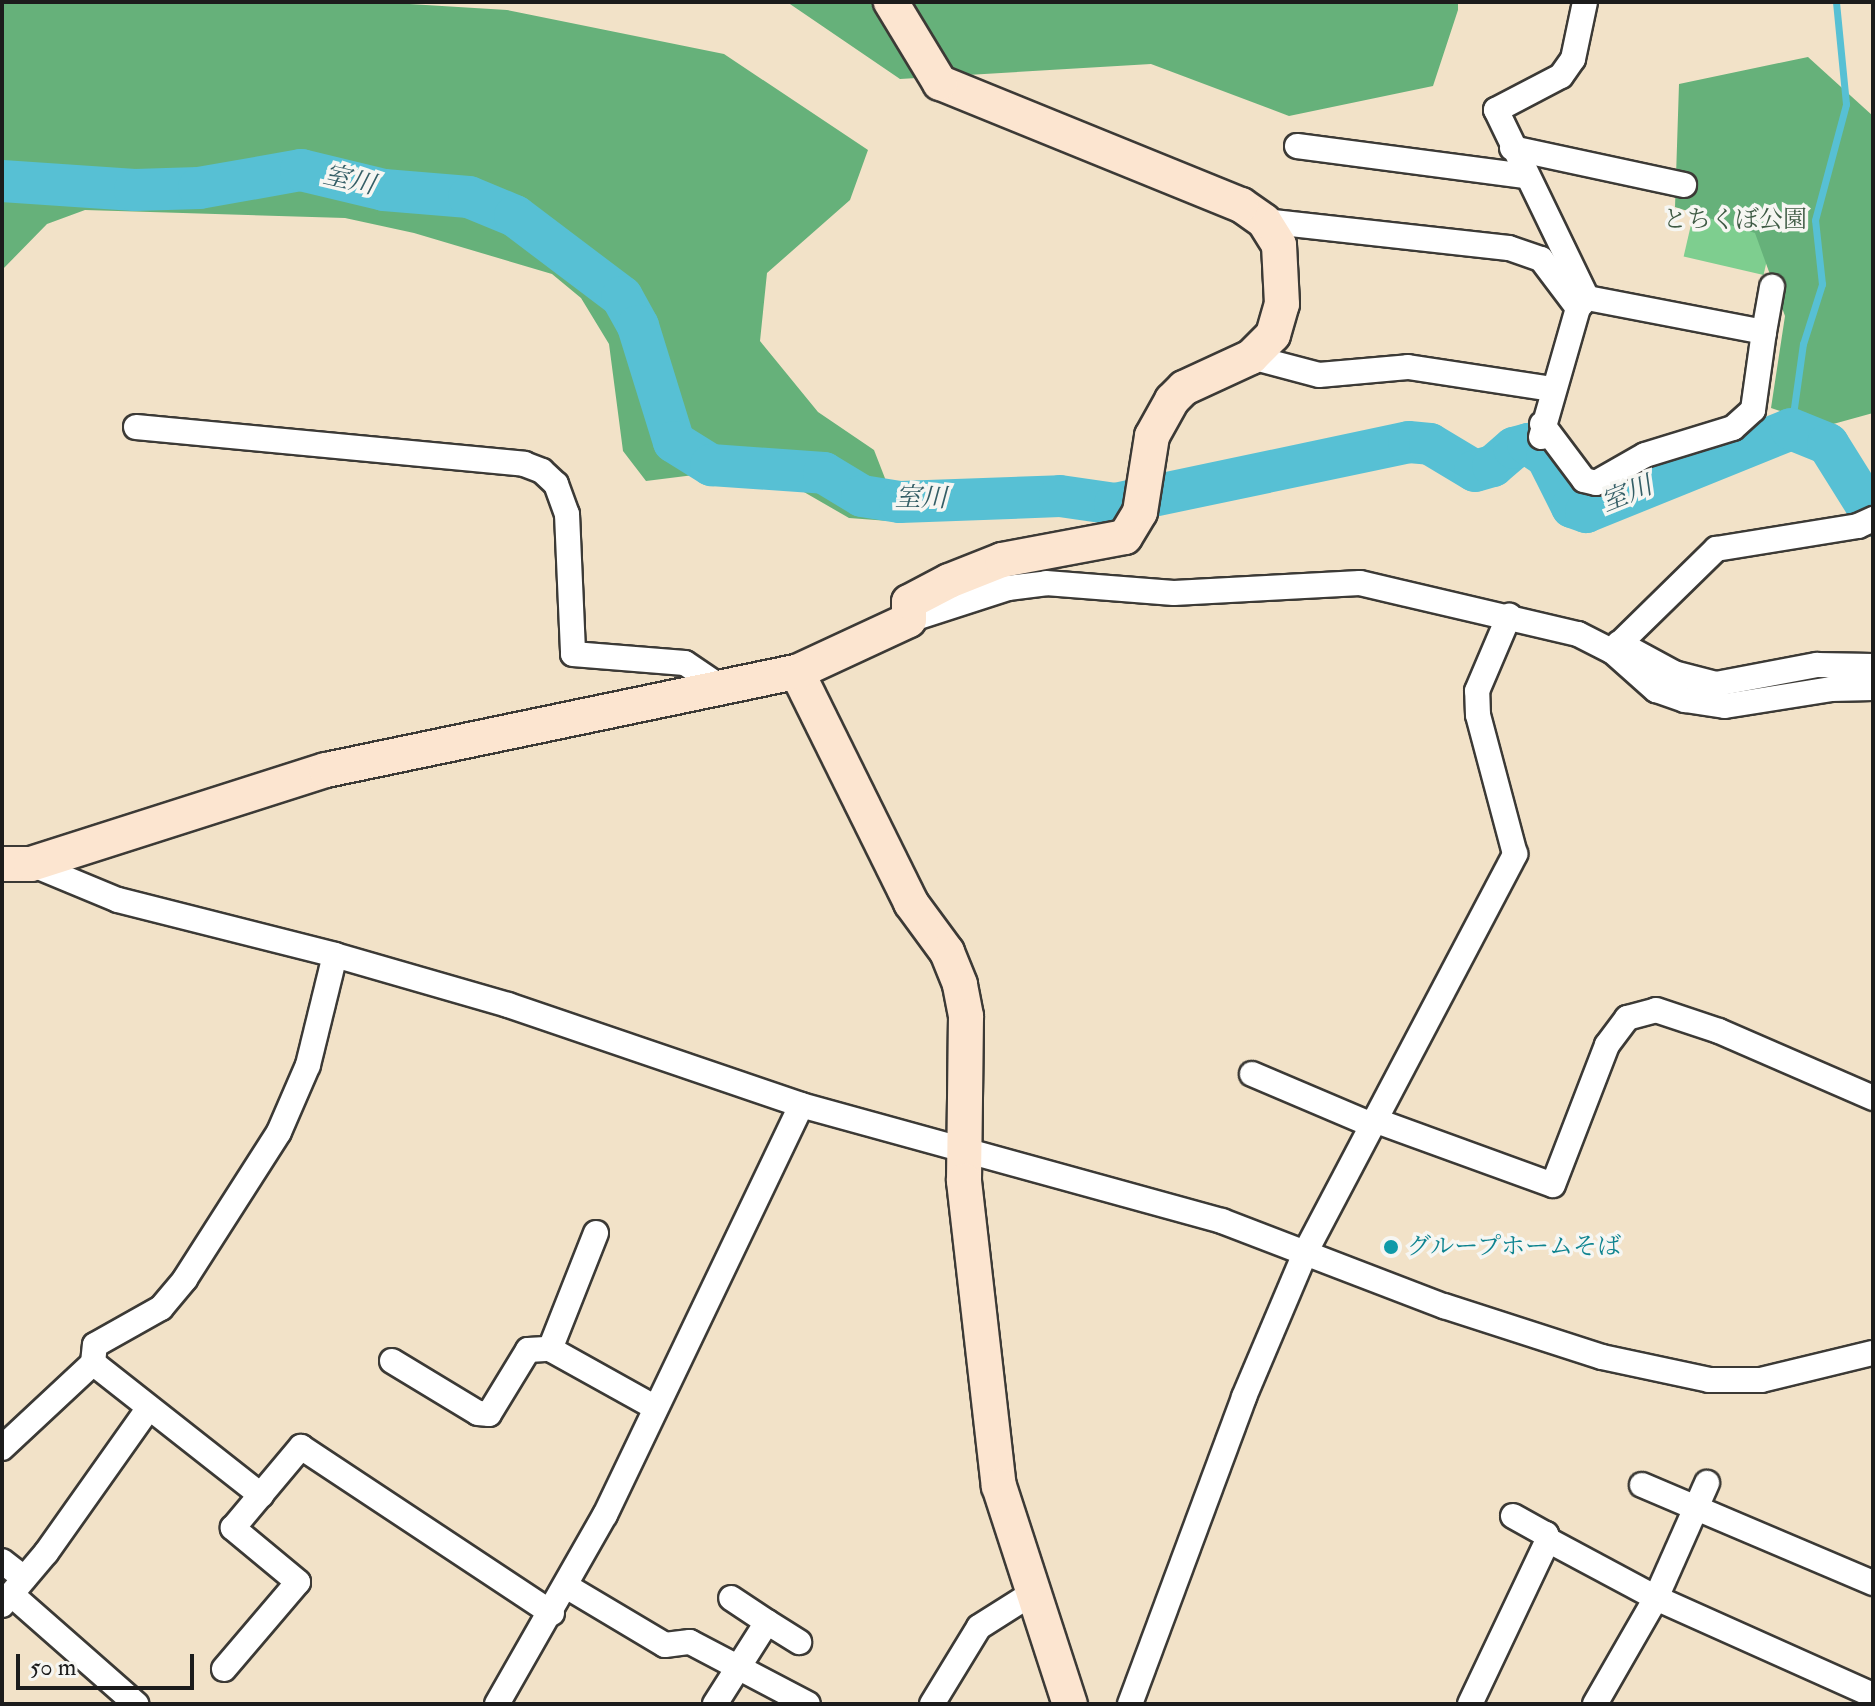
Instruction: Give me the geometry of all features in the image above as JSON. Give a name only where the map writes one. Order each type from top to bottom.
[{"type":"street","points":[[891,2],[940,83],[1241,205],[1264,221],[1279,245],[1282,304],[1273,335],[1251,357],[1184,388],[1172,400],[1152,436],[1140,512],[1125,537],[1002,560],[949,581],[909,602],[909,620]]},
{"type":"street","points":[[1585,2],[1573,59],[1561,76],[1496,110],[1582,303],[1551,389],[1542,431],[1584,480],[1596,483],[1645,455],[1733,428],[1753,410],[1772,287]]},
{"type":"street","points":[[1297,146],[1525,176]]},
{"type":"street","points":[[1512,148],[1684,185]]},
{"type":"street","points":[[1264,221],[1509,248],[1541,259],[1582,303],[1764,332]]},
{"type":"street","points":[[1251,357],[1319,375],[1408,367],[1551,389]]},
{"type":"street","points":[[136,427],[524,464],[542,471],[556,484],[567,514],[573,654],[685,663],[719,686]]},
{"type":"street","points":[[1615,647],[1716,549],[1866,523]]},
{"type":"street","points":[[17,864],[326,770],[797,672],[909,620],[1008,588],[1046,583],[1174,593],[1360,583],[1578,634],[1674,673],[1716,684],[1817,665],[1873,666]]},
{"type":"street","points":[[1130,1704],[1244,1397],[1306,1251],[1515,854],[1478,715],[1477,691],[1509,616]]},
{"type":"street","points":[[1615,647],[1656,690],[1725,706],[1831,689],[1873,688]]},
{"type":"street","points":[[797,672],[911,903],[947,952],[960,985],[966,1016],[964,1154],[983,1374],[999,1486],[1031,1594],[1070,1704]]},
{"type":"street","points":[[17,864],[118,900],[335,955],[508,1005],[801,1105],[964,1154],[1103,1184],[1306,1251],[1521,1333],[1709,1380],[1761,1380],[1873,1353]]},
{"type":"street","points":[[6,1437],[93,1363],[95,1345],[161,1308],[185,1279],[279,1132],[308,1065],[335,955]]},
{"type":"street","points":[[1252,1074],[1373,1122],[1553,1185],[1607,1045],[1627,1018],[1656,1010],[1719,1031],[1873,1098]]},
{"type":"street","points":[[497,1704],[566,1586],[801,1105]]},
{"type":"street","points":[[550,1349],[596,1233]]},
{"type":"street","points":[[392,1361],[478,1413],[489,1414],[528,1350],[550,1349],[654,1407]]},
{"type":"street","points":[[93,1363],[261,1495]]},
{"type":"street","points":[[12,1592],[148,1409]]},
{"type":"street","points":[[224,1669],[298,1582],[233,1528],[301,1447],[552,1613]]},
{"type":"street","points":[[1595,1704],[1656,1598],[1707,1483]]},
{"type":"street","points":[[1642,1485],[1873,1583]]},
{"type":"street","points":[[1513,1516],[1548,1540],[1656,1598],[1873,1695]]},
{"type":"street","points":[[1470,1704],[1548,1540]]},
{"type":"street","points":[[2,1561],[12,1592],[136,1704]]},
{"type":"street","points":[[566,1586],[665,1645],[690,1642],[741,1666],[808,1704]]},
{"type":"street","points":[[932,1704],[979,1627],[1031,1594]]},
{"type":"street","points":[[731,1598],[799,1642]]},
{"type":"street","points":[[715,1704],[767,1622]]},
{"type":"green space","points":[[2,2],[377,2],[507,10],[724,54],[868,150],[850,200],[767,273],[760,341],[818,412],[874,450],[902,522],[849,518],[797,488],[694,475],[646,481],[623,451],[609,344],[581,298],[552,274],[414,233],[345,218],[85,210],[47,224],[2,270]]},
{"type":"green space","points":[[787,2],[1458,2],[1458,10],[1433,86],[1289,116],[1151,64],[900,79]]},
{"type":"green space","points":[[1808,57],[1873,116],[1873,413],[1826,426],[1771,408],[1785,316],[1755,233],[1675,207],[1679,84]]},
{"type":"green space","name":"とちくぼ公園","points":[[1705,164],[1785,182],[1764,275],[1684,257]]},
{"type":"waterway","points":[[1791,429],[1803,344],[1822,284],[1815,220],[1846,104],[1836,2]]},
{"type":"waterway","name":"室川","points":[[2,181],[135,190],[199,188],[301,170],[384,190],[469,197],[515,216],[622,297],[638,326],[674,442],[711,465],[824,473],[862,496],[900,502],[1060,496],[1115,504],[1409,442],[1430,444],[1475,471],[1493,466],[1514,448],[1528,444],[1547,457],[1572,507],[1586,512],[1791,429],[1828,444],[1873,516]]},
{"type":"place","name":"グループホームそば","points":[[1391,1247]]}]
